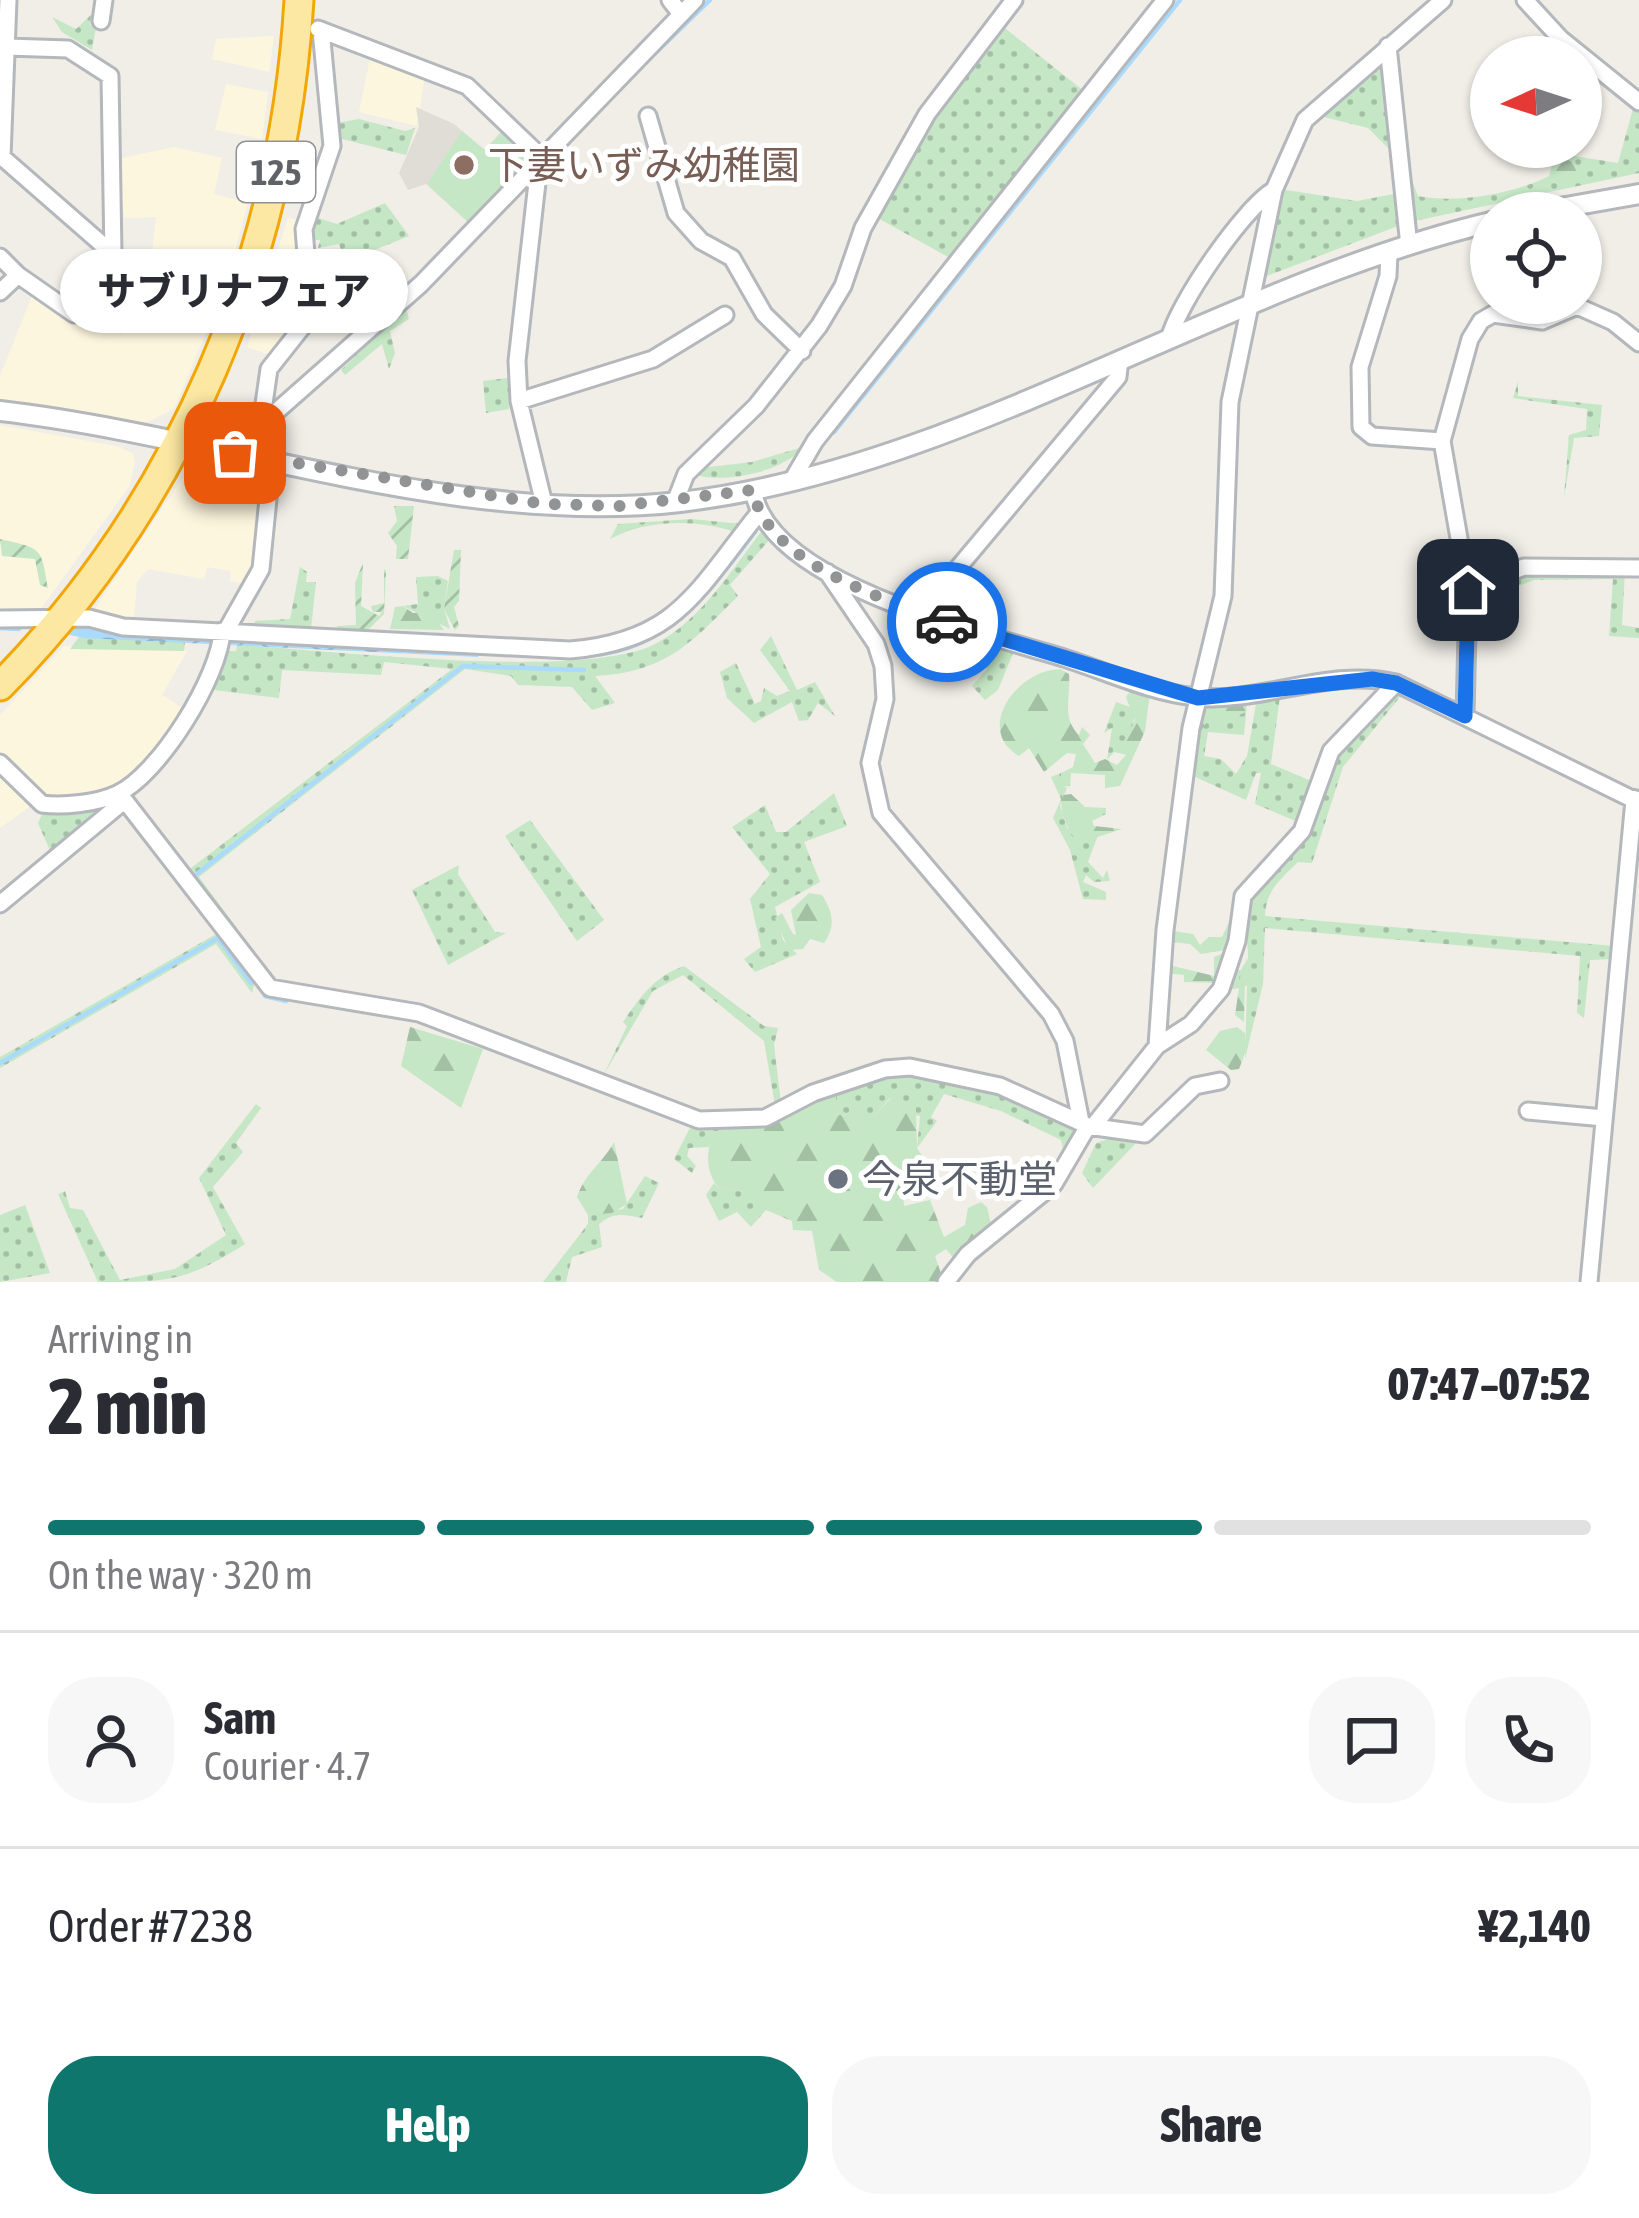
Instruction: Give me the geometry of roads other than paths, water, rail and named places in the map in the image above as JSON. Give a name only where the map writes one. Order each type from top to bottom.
[{"type":"highway","name":"125","points":[[0,686],[62,618],[126,532],[181,442],[227,337],[256,254],[306,18]]},
{"type":"street","points":[[8,0],[2,158],[113,254]]},
{"type":"street","points":[[100,22],[104,0]]},
{"type":"street","points":[[670,0],[681,14]]},
{"type":"street","points":[[261,425],[365,338],[695,0]]},
{"type":"street","points":[[675,502],[686,474],[728,437],[802,351],[836,300],[856,241],[927,114],[1014,0]]},
{"type":"street","points":[[791,482],[815,441],[1165,0]]},
{"type":"street","points":[[1157,1046],[1167,913],[1198,698],[1223,596],[1227,429],[1247,308],[1274,190],[1305,120],[1443,0]]},
{"type":"street","points":[[1525,0],[1561,39],[1639,102]]},
{"type":"street","points":[[306,18],[467,86],[540,155]]},
{"type":"street","points":[[0,904],[122,797],[178,735],[221,655],[224,631],[261,569],[266,458],[261,425],[274,359],[311,316],[304,229],[332,146],[306,18]]},
{"type":"street","points":[[0,257],[74,314],[113,254],[110,76],[68,49],[7,46]]},
{"type":"street","points":[[1388,46],[1399,249],[1360,368],[1361,428],[1372,436],[1442,441]]},
{"type":"street","points":[[649,116],[676,213],[701,241],[726,252],[774,328],[802,351]]},
{"type":"street","points":[[540,155],[520,303],[519,401],[544,504]]},
{"type":"street","points":[[1168,340],[1176,316],[1235,232],[1274,190]]},
{"type":"street","points":[[1602,201],[1639,194]]},
{"type":"street","points":[[0,411],[544,504],[675,502],[791,482],[871,458],[1399,249],[1470,228]]},
{"type":"street","points":[[0,292],[18,275]]},
{"type":"street","points":[[1465,716],[1468,590],[1442,441],[1462,360],[1486,316],[1542,322],[1576,306],[1613,322],[1639,343]]},
{"type":"street","points":[[519,401],[653,358],[725,315]]},
{"type":"street","points":[[921,612],[1118,377],[1120,359]]},
{"type":"street","points":[[753,490],[758,514],[774,534],[827,572],[921,612],[1198,698],[1362,678],[1396,683],[1636,801],[1589,1282]]},
{"type":"street","points":[[0,619],[62,618],[123,627],[570,650],[614,646],[656,632],[681,609],[758,514]]},
{"type":"street","points":[[1468,590],[1524,567],[1639,568]]},
{"type":"street","points":[[827,572],[875,644],[883,666],[886,698],[871,764],[881,813],[1052,1014],[1065,1041],[1088,1124]]},
{"type":"street","points":[[946,1282],[968,1254],[1029,1210],[1054,1184],[1088,1124],[1157,1046],[1179,1034],[1221,989],[1238,941],[1244,896],[1302,831],[1337,743],[1396,683]]},
{"type":"street","points":[[0,763],[42,804],[122,797]]},
{"type":"street","points":[[122,797],[270,988],[419,1013],[699,1120],[765,1118],[813,1093],[885,1069],[910,1067],[1000,1086],[1088,1124],[1149,1133],[1195,1086],[1220,1081]]},
{"type":"street","points":[[1528,1111],[1604,1118]]},
{"type":"water","points":[[19,624],[480,649],[478,657],[84,638]]},
{"type":"waterway","points":[[631,77],[710,0]]},
{"type":"waterway","points":[[834,432],[1180,0]]},
{"type":"waterway","points":[[274,423],[387,324]]},
{"type":"waterway","points":[[574,656],[633,646],[680,619],[755,532]]},
{"type":"waterway","points":[[0,628],[19,629]]},
{"type":"waterway","points":[[193,877],[463,666],[584,670]]},
{"type":"waterway","points":[[0,1063],[218,938],[251,983]]},
{"type":"waterway","points":[[265,996],[286,1001]]},
{"type":"place","name":"下妻いずみ幼稚園","points":[[464,165]]},
{"type":"place","name":"サブリナフェア","points":[[235,453]]},
{"type":"place","name":"今泉不動堂","points":[[838,1179]]}]
